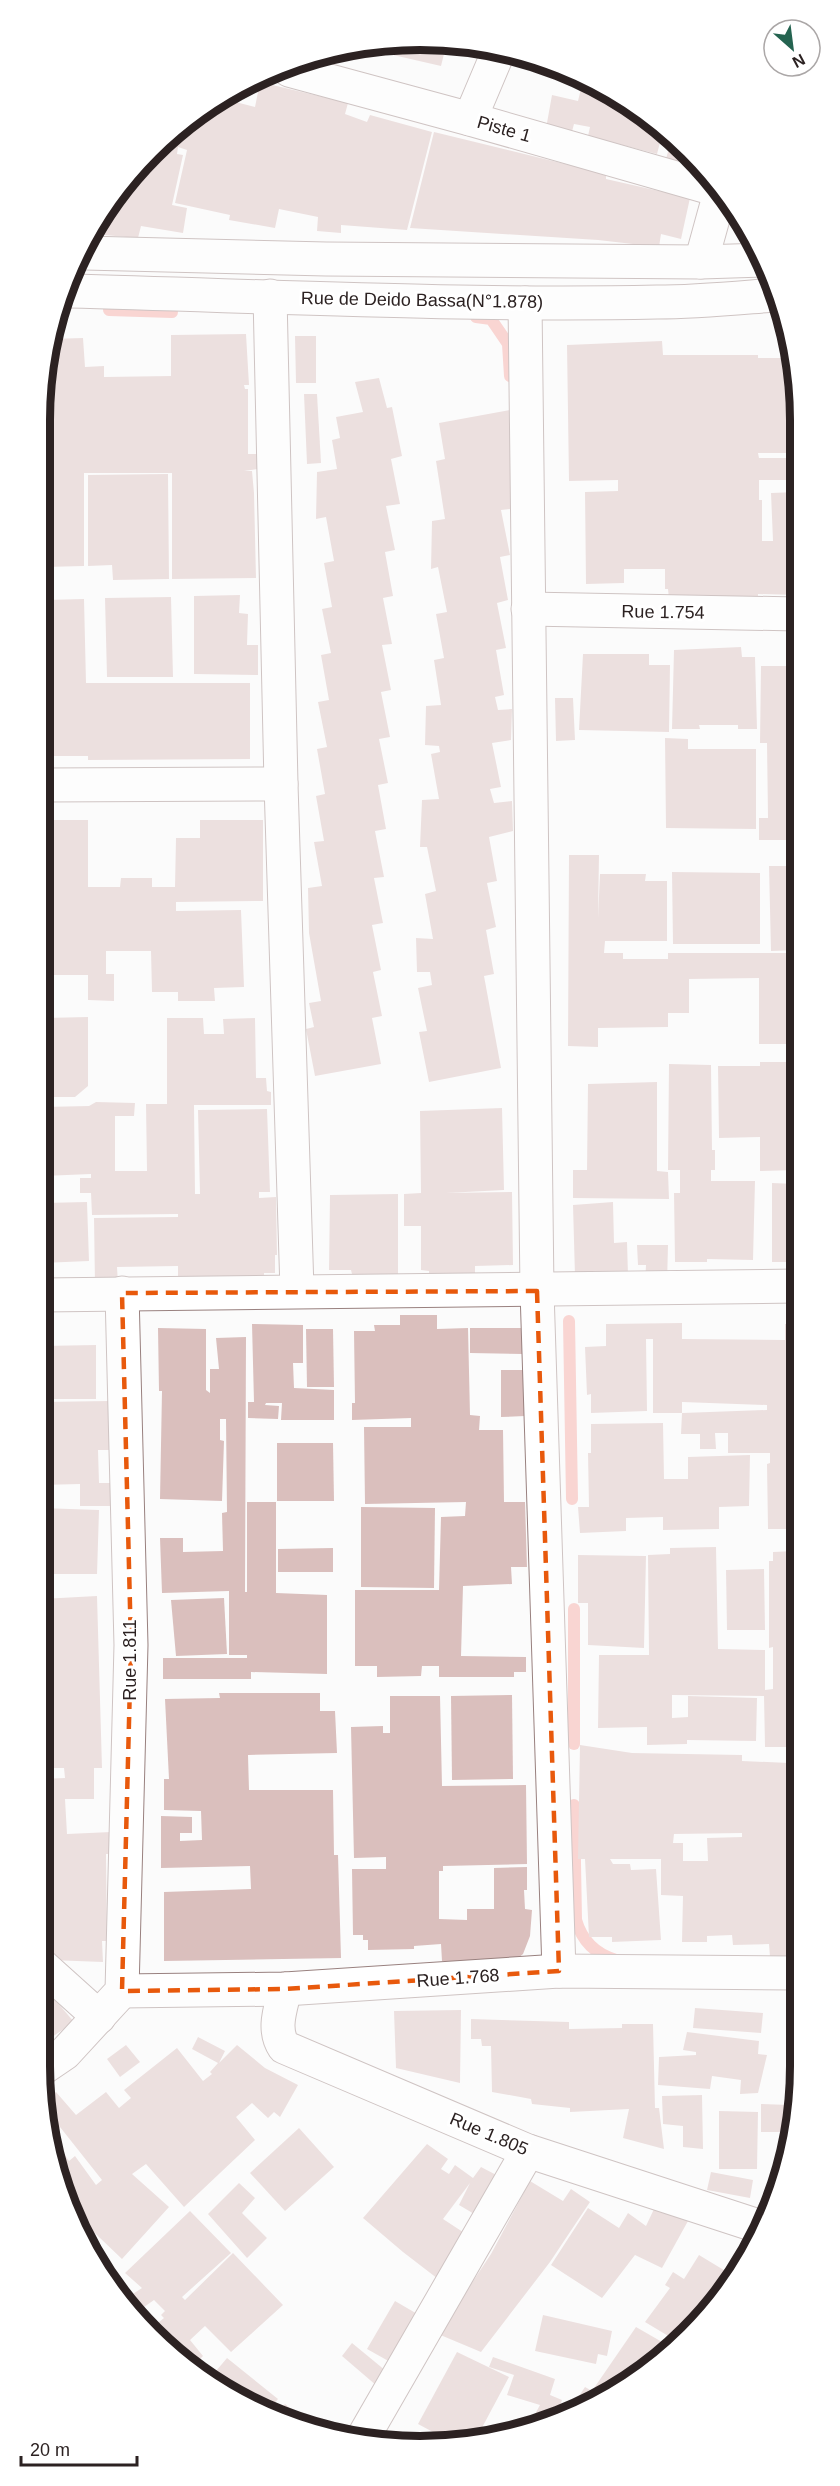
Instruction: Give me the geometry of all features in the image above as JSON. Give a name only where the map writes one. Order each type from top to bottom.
[{"type":"street","points":[[470,119],[496,58]]},
{"type":"street","name":"Piste 1","points":[[295,72],[470,119],[710,189]]},
{"type":"street","points":[[701,262],[717,199]]},
{"type":"street","points":[[90,253],[326,259],[701,262],[754,260]]},
{"type":"street","name":"Rue de Deido Bassa(N°1.878)","points":[[73,291],[525,303],[660,302],[769,295]]},
{"type":"street","points":[[270,296],[281,784],[297,1290]]},
{"type":"street","points":[[525,303],[537,1291],[559,1971]]},
{"type":"street","name":"Rue 1.754","points":[[528,609],[790,614]]},
{"type":"street","points":[[50,784],[281,784]]},
{"type":"street","points":[[50,1295],[297,1290],[537,1291],[790,1286]]},
{"type":"street","name":"Rue 1.811","points":[[122,1293],[131,1645],[122,1991]]},
{"type":"street","name":"Rue 1.768","points":[[122,1991],[285,1989],[559,1971],[790,1973]]},
{"type":"street","points":[[50,1973],[99,2017]]},
{"type":"street","name":"Rue 1.805","points":[[285,1989],[277,2027],[278,2038],[284,2047],[528,2151],[754,2225]]},
{"type":"street","points":[[50,2063],[65,2053],[122,1991]]},
{"type":"street","points":[[371,2433],[528,2151]]},
{"type":"highlighted area","points":[[537,1291],[559,1971],[285,1989],[122,1991],[131,1645],[122,1293]]},
{"type":"building","points":[[445,50],[441,66],[380,52]]},
{"type":"building","points":[[266,83],[348,103],[345,114],[367,122],[370,115],[432,132],[407,230],[341,225],[341,233],[317,231],[318,217],[279,209],[275,228],[229,220],[230,215],[175,203],[187,150],[178,147],[177,154],[183,155],[172,205],[187,208],[183,233],[141,226],[138,238],[99,235],[141,176],[194,126],[232,101],[255,107],[259,87]]},
{"type":"building","points":[[581,87],[626,112],[661,139],[657,154],[588,136],[590,127],[574,124],[570,139],[545,134],[552,95],[578,101]]},
{"type":"building","points":[[434,132],[606,174],[606,179],[690,198],[681,239],[661,234],[659,247],[598,240],[410,228]]},
{"type":"building","points":[[669,146],[689,165],[666,159]]},
{"type":"building","points":[[246,334],[249,385],[244,385],[245,389],[248,389],[248,454],[258,454],[258,469],[244,471],[252,471],[256,578],[172,579],[172,473],[84,473],[84,566],[50,567],[50,396],[59,339],[83,338],[85,367],[104,366],[104,377],[171,376],[171,335]]},
{"type":"building","points":[[295,336],[316,336],[316,383],[296,383]]},
{"type":"building","points":[[662,341],[663,355],[758,355],[758,358],[785,358],[790,396],[790,453],[758,453],[759,458],[788,458],[790,480],[759,480],[759,500],[762,500],[762,541],[773,541],[771,493],[790,492],[790,595],[758,594],[758,599],[669,599],[668,589],[665,589],[665,569],[624,569],[624,583],[586,584],[585,492],[618,491],[618,480],[569,481],[567,345]]},
{"type":"building","points":[[379,378],[387,408],[392,407],[402,456],[391,459],[400,504],[386,506],[395,550],[385,552],[393,596],[383,598],[392,644],[382,645],[391,690],[381,692],[390,737],[379,739],[388,783],[378,785],[386,829],[375,831],[384,877],[374,878],[383,923],[372,925],[381,970],[373,972],[382,1016],[372,1018],[381,1064],[315,1076],[306,1029],[314,1027],[309,1003],[321,1001],[309,933],[308,888],[322,886],[314,842],[324,841],[316,796],[325,794],[317,749],[327,747],[318,702],[329,700],[321,655],[331,653],[322,609],[332,607],[324,563],[334,561],[326,517],[316,519],[317,472],[337,469],[332,440],[340,438],[336,417],[363,412],[355,382]]},
{"type":"building","points":[[304,394],[317,394],[321,463],[307,464]]},
{"type":"building","points":[[510,410],[511,509],[501,510],[510,555],[500,557],[508,600],[497,603],[506,648],[496,650],[504,695],[495,697],[498,710],[512,709],[511,740],[492,743],[501,787],[490,789],[494,803],[512,801],[513,831],[489,837],[497,881],[487,883],[496,927],[486,930],[494,974],[484,976],[501,1068],[429,1082],[419,1032],[427,1031],[418,988],[432,985],[430,972],[417,972],[416,938],[433,939],[425,894],[436,891],[427,847],[420,847],[422,800],[439,799],[431,754],[440,752],[439,746],[425,745],[426,706],[441,705],[434,660],[444,658],[436,614],[447,612],[438,567],[431,569],[432,521],[445,519],[436,461],[445,459],[439,423]]},
{"type":"building","points":[[168,474],[169,579],[113,580],[112,565],[88,566],[88,475]]},
{"type":"building","points":[[240,595],[239,613],[248,614],[247,645],[258,645],[258,675],[194,674],[194,596]]},
{"type":"building","points":[[171,597],[173,677],[107,677],[105,598]]},
{"type":"building","points":[[84,599],[86,683],[250,683],[250,759],[88,760],[88,756],[50,756],[50,681],[53,681],[52,671],[50,671],[50,600]]},
{"type":"building","points":[[741,647],[742,657],[755,657],[757,729],[738,729],[738,725],[699,725],[700,729],[672,729],[674,650]]},
{"type":"building","points":[[583,654],[649,654],[649,665],[670,665],[669,732],[579,730]]},
{"type":"building","points":[[761,666],[790,666],[790,840],[759,840],[759,818],[768,818],[767,743],[760,743]]},
{"type":"building","points":[[555,698],[573,698],[575,740],[556,741]]},
{"type":"building","points":[[665,738],[688,739],[688,749],[756,749],[756,829],[666,828]]},
{"type":"building","points":[[50,820],[88,820],[88,887],[120,887],[121,878],[152,878],[152,887],[175,887],[176,838],[200,838],[200,820],[263,820],[263,901],[176,902],[176,911],[241,910],[244,987],[214,988],[215,1001],[178,1001],[178,992],[152,992],[151,951],[106,951],[106,974],[114,974],[114,1001],[88,1000],[88,975],[50,975]]},
{"type":"building","points":[[569,855],[599,855],[598,918],[600,874],[646,874],[645,881],[667,881],[667,941],[605,941],[604,953],[623,953],[623,959],[668,959],[668,953],[790,953],[790,1044],[759,1044],[759,978],[689,979],[689,1013],[668,1013],[668,1027],[598,1028],[598,1047],[568,1046]]},
{"type":"building","points":[[769,866],[790,866],[790,950],[771,951]]},
{"type":"building","points":[[672,872],[760,873],[760,944],[673,944]]},
{"type":"building","points":[[88,1017],[88,1086],[75,1097],[50,1097],[50,1018]]},
{"type":"building","points":[[167,1018],[203,1018],[204,1034],[224,1034],[223,1019],[255,1018],[256,1078],[266,1078],[267,1091],[271,1092],[271,1105],[194,1105],[195,1194],[200,1194],[198,1110],[267,1109],[270,1192],[259,1192],[259,1198],[276,1197],[275,1273],[264,1273],[264,1278],[178,1280],[178,1266],[117,1267],[118,1284],[95,1285],[94,1218],[178,1217],[178,1214],[92,1215],[91,1193],[80,1193],[80,1178],[91,1178],[91,1174],[50,1176],[50,1107],[89,1106],[96,1102],[135,1103],[134,1116],[115,1116],[115,1171],[147,1171],[146,1104],[167,1104]]},
{"type":"building","points":[[760,1062],[787,1062],[787,1065],[790,1065],[790,1170],[760,1171],[760,1137],[719,1138],[718,1066],[760,1066]]},
{"type":"building","points":[[669,1064],[711,1065],[712,1150],[715,1150],[715,1170],[711,1170],[711,1181],[755,1181],[753,1260],[707,1259],[707,1262],[675,1262],[674,1193],[680,1193],[680,1170],[668,1170]]},
{"type":"building","points":[[657,1082],[657,1171],[668,1172],[669,1199],[573,1198],[573,1170],[587,1170],[588,1084]]},
{"type":"building","points":[[502,1108],[504,1190],[446,1193],[512,1192],[513,1265],[475,1266],[475,1277],[429,1279],[429,1271],[421,1270],[421,1226],[404,1226],[404,1194],[421,1193],[420,1111]]},
{"type":"building","points":[[772,1183],[790,1184],[790,1262],[772,1262]]},
{"type":"building","points":[[398,1194],[398,1274],[352,1274],[351,1270],[329,1270],[330,1195]]},
{"type":"building","points":[[87,1202],[89,1261],[50,1263],[50,1203]]},
{"type":"building","points":[[613,1202],[614,1243],[627,1242],[628,1275],[575,1276],[573,1205]]},
{"type":"building","points":[[637,1245],[668,1245],[667,1285],[645,1284],[646,1265],[638,1265]]},
{"type":"building","points":[[400,1315],[437,1315],[437,1329],[468,1328],[470,1415],[480,1416],[479,1430],[503,1430],[504,1502],[525,1502],[527,1567],[511,1567],[512,1584],[463,1586],[461,1656],[526,1657],[526,1672],[514,1672],[514,1677],[439,1677],[439,1666],[422,1666],[421,1676],[377,1677],[377,1666],[355,1666],[355,1590],[439,1590],[441,1517],[465,1516],[466,1502],[365,1504],[364,1427],[411,1427],[411,1418],[352,1420],[352,1403],[355,1403],[354,1331],[375,1331],[374,1325],[400,1325]]},
{"type":"building","points":[[682,1323],[682,1339],[785,1340],[785,1324],[790,1324],[790,1529],[768,1529],[767,1464],[770,1463],[770,1453],[728,1453],[728,1433],[715,1433],[716,1449],[700,1449],[700,1434],[681,1434],[682,1413],[653,1413],[653,1339],[646,1339],[647,1411],[591,1413],[591,1394],[587,1395],[585,1347],[606,1346],[606,1324]],"holes":[[[682,1402],[767,1405],[767,1410],[682,1413]]]},
{"type":"building","points":[[252,1324],[303,1325],[303,1363],[293,1363],[294,1388],[334,1390],[334,1420],[281,1420],[282,1403],[266,1403],[265,1405],[279,1406],[278,1419],[248,1418],[248,1402],[254,1402]]},
{"type":"building","points":[[158,1328],[206,1329],[206,1390],[210,1393],[210,1369],[219,1369],[216,1338],[246,1337],[245,1592],[247,1592],[247,1502],[276,1502],[276,1593],[327,1595],[327,1674],[251,1672],[251,1679],[163,1679],[163,1658],[247,1658],[247,1655],[229,1655],[229,1591],[162,1593],[160,1538],[183,1538],[183,1552],[223,1551],[222,1513],[227,1512],[226,1419],[220,1419],[220,1440],[224,1441],[222,1501],[160,1499],[162,1391],[159,1391]]},
{"type":"building","points":[[470,1328],[524,1328],[523,1354],[470,1353]]},
{"type":"building","points":[[306,1329],[333,1329],[334,1387],[307,1387]]},
{"type":"building","points":[[96,1345],[96,1399],[50,1399],[50,1346]]},
{"type":"building","points":[[501,1370],[525,1370],[525,1416],[501,1417]]},
{"type":"building","points":[[109,1401],[116,1450],[98,1450],[99,1483],[110,1483],[111,1506],[80,1506],[80,1484],[50,1485],[50,1402]]},
{"type":"building","points":[[663,1423],[664,1479],[688,1479],[688,1457],[750,1455],[749,1506],[719,1507],[719,1529],[663,1530],[663,1517],[626,1518],[626,1531],[580,1533],[578,1507],[589,1507],[588,1453],[591,1453],[591,1424]]},
{"type":"building","points":[[277,1443],[333,1443],[334,1501],[277,1501]]},
{"type":"building","points":[[361,1507],[435,1508],[434,1588],[361,1587]]},
{"type":"building","points":[[50,1508],[99,1510],[97,1574],[50,1574]]},
{"type":"building","points":[[716,1547],[718,1649],[765,1650],[765,1690],[773,1689],[773,1647],[769,1648],[769,1561],[773,1561],[773,1552],[790,1551],[790,1747],[765,1747],[764,1696],[672,1695],[672,1718],[688,1717],[688,1696],[757,1698],[756,1741],[687,1740],[687,1744],[647,1745],[647,1727],[598,1728],[599,1655],[649,1655],[648,1555],[670,1554],[670,1548]]},
{"type":"building","points":[[333,1548],[333,1572],[278,1572],[278,1549]]},
{"type":"building","points":[[578,1555],[646,1556],[644,1648],[588,1645],[588,1603],[578,1603]]},
{"type":"building","points":[[764,1569],[765,1630],[727,1630],[726,1570]]},
{"type":"building","points":[[97,1596],[102,1768],[94,1768],[94,1799],[65,1799],[67,1834],[111,1832],[112,1854],[106,1854],[107,1941],[102,1941],[103,1962],[50,1960],[50,1779],[65,1778],[64,1768],[50,1768],[50,1599]]},
{"type":"building","points":[[224,1598],[227,1654],[176,1656],[171,1600]]},
{"type":"building","points":[[219,1693],[320,1693],[320,1711],[335,1711],[337,1753],[248,1755],[249,1790],[333,1790],[334,1855],[338,1855],[341,1958],[164,1961],[164,1892],[251,1889],[250,1866],[161,1868],[161,1816],[192,1817],[192,1833],[180,1833],[180,1841],[202,1840],[201,1811],[164,1810],[164,1779],[169,1779],[165,1699],[220,1698]]},
{"type":"building","points":[[512,1695],[513,1779],[452,1780],[451,1696]]},
{"type":"building","points":[[390,1696],[440,1696],[442,1786],[526,1785],[527,1864],[443,1866],[443,1871],[439,1871],[439,1919],[467,1920],[467,1909],[494,1909],[494,1868],[527,1867],[527,1890],[524,1890],[525,1909],[532,1910],[530,1936],[523,1954],[512,1963],[442,1961],[441,1944],[414,1946],[414,1949],[368,1950],[368,1940],[363,1940],[363,1935],[353,1935],[352,1869],[386,1869],[386,1857],[354,1858],[351,1727],[383,1726],[383,1733],[390,1733]]},
{"type":"building","points":[[580,1745],[632,1753],[742,1755],[742,1761],[789,1763],[790,1959],[770,1957],[769,1944],[733,1945],[732,1935],[707,1936],[707,1942],[682,1942],[683,1896],[661,1895],[661,1859],[610,1859],[613,1864],[630,1864],[631,1870],[656,1869],[661,1940],[612,1942],[612,1937],[589,1937],[585,1859],[578,1859]],"holes":[[[742,1833],[742,1837],[707,1838],[708,1861],[683,1861],[683,1843],[673,1843],[674,1834]]]},
{"type":"building","points":[[50,1996],[74,2022],[50,2038]]},
{"type":"building","points":[[695,2008],[763,2013],[761,2033],[693,2028]]},
{"type":"building","points":[[461,2010],[460,2083],[396,2068],[394,2011]]},
{"type":"building","points":[[789,2012],[790,2012],[790,2060]]},
{"type":"building","points":[[471,2019],[569,2022],[569,2029],[622,2028],[622,2024],[653,2024],[655,2108],[659,2108],[664,2149],[623,2138],[629,2109],[570,2112],[570,2108],[532,2104],[531,2099],[492,2092],[491,2046],[482,2046],[481,2039],[471,2039]]},
{"type":"building","points":[[687,2032],[759,2041],[758,2054],[767,2055],[758,2093],[740,2094],[741,2080],[712,2076],[710,2089],[658,2085],[659,2057],[696,2055],[696,2052],[683,2050]]},
{"type":"building","points":[[198,2037],[225,2051],[219,2063],[237,2045],[265,2068],[298,2085],[280,2117],[274,2112],[268,2118],[252,2103],[236,2117],[255,2140],[184,2207],[146,2164],[132,2174],[169,2207],[122,2259],[85,2224],[78,2208],[59,2146],[69,2161],[75,2156],[96,2185],[102,2180],[60,2127],[58,2130],[55,2126],[51,2096],[56,2092],[76,2115],[106,2092],[119,2108],[131,2098],[124,2090],[177,2048],[203,2081],[212,2074],[210,2072],[218,2063],[192,2049]]},
{"type":"building","points":[[126,2045],[140,2062],[120,2077],[107,2059]]},
{"type":"building","points":[[702,2095],[703,2149],[683,2147],[683,2126],[663,2124],[662,2096]]},
{"type":"building","points":[[761,2104],[788,2105],[784,2132],[761,2132]]},
{"type":"building","points":[[719,2111],[758,2112],[757,2169],[719,2169]]},
{"type":"building","points":[[299,2128],[334,2167],[285,2211],[250,2173]]},
{"type":"building","points":[[427,2144],[448,2159],[441,2169],[449,2174],[455,2165],[473,2178],[481,2167],[504,2179],[481,2218],[459,2205],[470,2183],[443,2219],[469,2236],[442,2282],[363,2218]]},
{"type":"building","points":[[711,2172],[753,2180],[750,2198],[707,2190]]},
{"type":"building","points":[[530,2181],[563,2201],[571,2189],[590,2202],[550,2262],[481,2352],[438,2334],[491,2254]]},
{"type":"building","points":[[239,2183],[255,2198],[242,2213],[267,2238],[247,2258],[208,2214]]},
{"type":"building","points":[[588,2208],[619,2228],[628,2213],[646,2226],[654,2209],[688,2221],[662,2268],[635,2255],[602,2298],[551,2265]]},
{"type":"building","points":[[190,2211],[231,2253],[182,2297],[185,2300],[233,2253],[283,2305],[231,2352],[205,2326],[190,2340],[203,2356],[200,2359],[204,2363],[202,2365],[155,2325],[164,2318],[161,2315],[165,2311],[154,2300],[141,2309],[129,2296],[142,2288],[125,2273]]},
{"type":"building","points":[[699,2255],[728,2272],[699,2310],[672,2338],[645,2322],[670,2288],[665,2285],[673,2272],[684,2279]]},
{"type":"building","points":[[395,2301],[419,2315],[392,2363],[367,2349]]},
{"type":"building","points":[[543,2315],[612,2331],[607,2356],[598,2354],[596,2364],[535,2351]]},
{"type":"building","points":[[636,2327],[665,2344],[626,2374],[595,2392],[592,2391]]},
{"type":"building","points":[[352,2343],[386,2371],[377,2386],[342,2356]]},
{"type":"building","points":[[457,2352],[509,2377],[480,2431],[440,2436],[418,2424]]},
{"type":"building","points":[[493,2357],[555,2379],[550,2395],[562,2400],[559,2409],[537,2418],[534,2416],[540,2405],[507,2395],[514,2375],[489,2367]]},
{"type":"building","points":[[227,2358],[278,2399],[272,2406],[214,2374]]},
{"type":"building","points":[[585,2387],[594,2393],[575,2402]]},
{"type":"building","points":[[285,2404],[300,2417],[280,2409]]},
{"type":"waterway","points":[[109,310],[172,312]]},
{"type":"waterway","points":[[476,317],[491,319],[508,344],[510,376]]},
{"type":"waterway","points":[[569,1321],[572,1499]]},
{"type":"waterway","points":[[574,1609],[574,1744]]},
{"type":"waterway","points":[[574,1805],[576,1920],[590,1946],[616,1960]]}]
